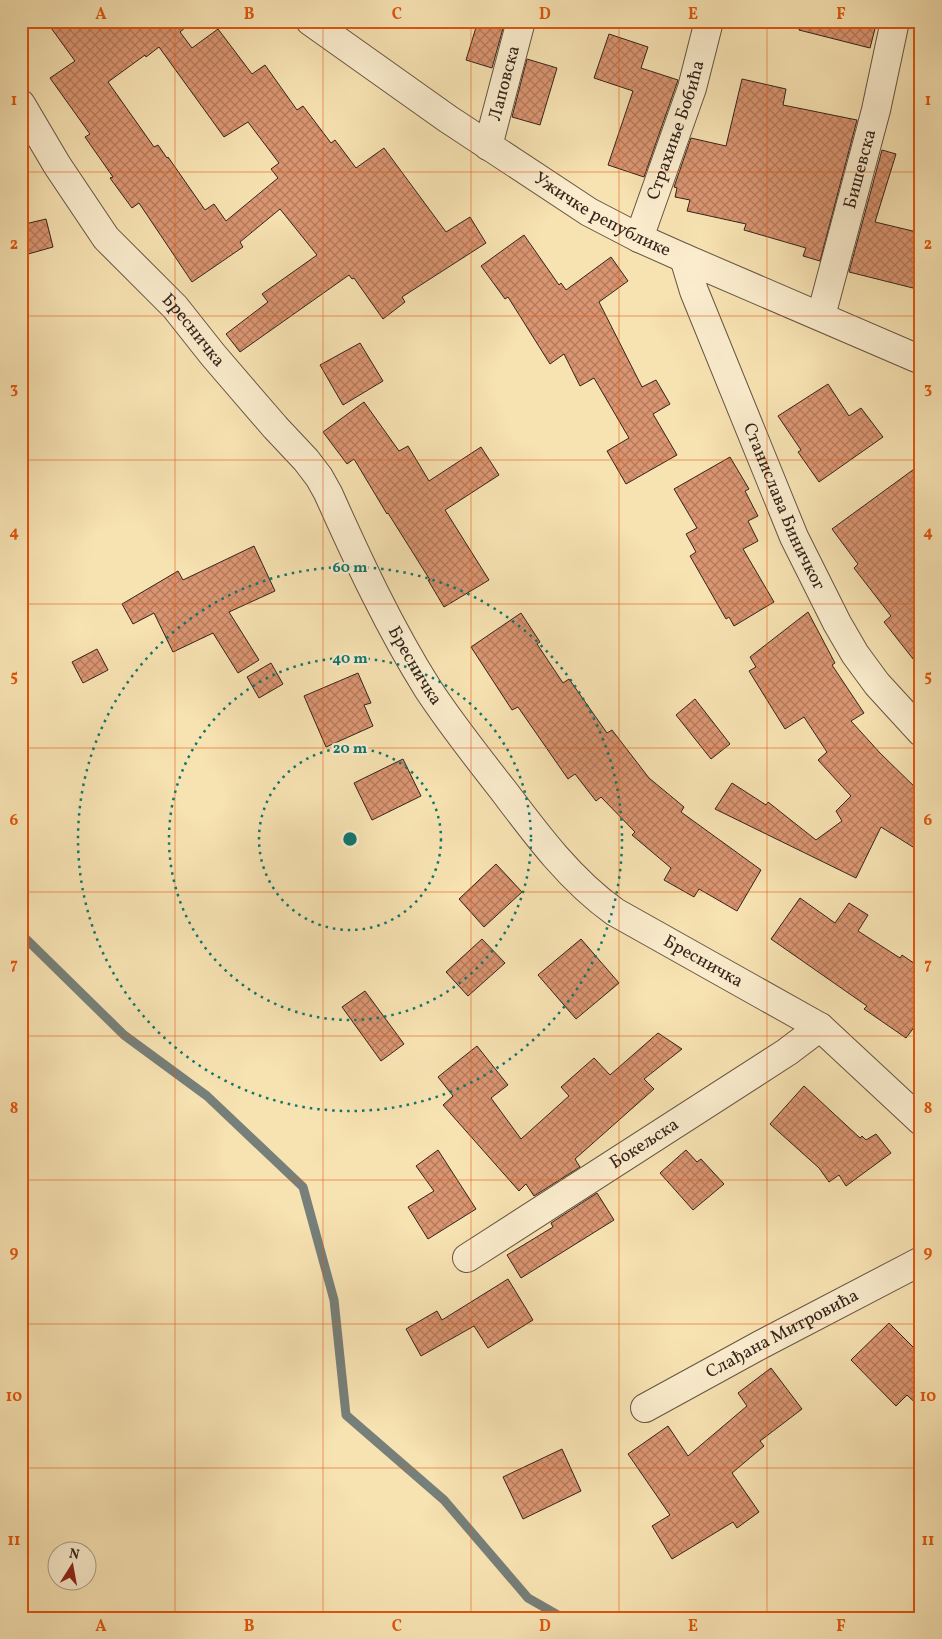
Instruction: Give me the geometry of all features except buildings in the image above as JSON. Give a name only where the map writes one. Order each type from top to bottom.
[{"type":"street","name":"Ужичке републике","points":[[310,21],[488,146],[589,212],[639,238],[921,360]]},
{"type":"street","name":"Лаповска","points":[[488,146],[521,21]]},
{"type":"street","name":"Страхиње Бобића","points":[[639,238],[692,88],[709,21]]},
{"type":"street","name":"Бишевска","points":[[821,316],[876,110],[895,21]]},
{"type":"street","name":"Бресничка","points":[[21,104],[57,165],[106,238],[175,306],[213,355],[319,477],[377,598],[429,690],[462,737],[554,855],[595,897],[615,912],[820,1027],[921,1121]]},
{"type":"street","name":"Станислава Биничког","points":[[684,258],[694,290],[794,537],[855,654],[877,684],[921,732]]},
{"type":"street","name":"Бокељска","points":[[467,1258],[787,1052],[820,1027]]},
{"type":"street","name":"Слађана Митровића","points":[[645,1408],[921,1261]]},
{"type":"waterway","points":[[21,934],[124,1035],[207,1096],[303,1187],[334,1300],[346,1415],[444,1500],[528,1598],[563,1618]]}]
